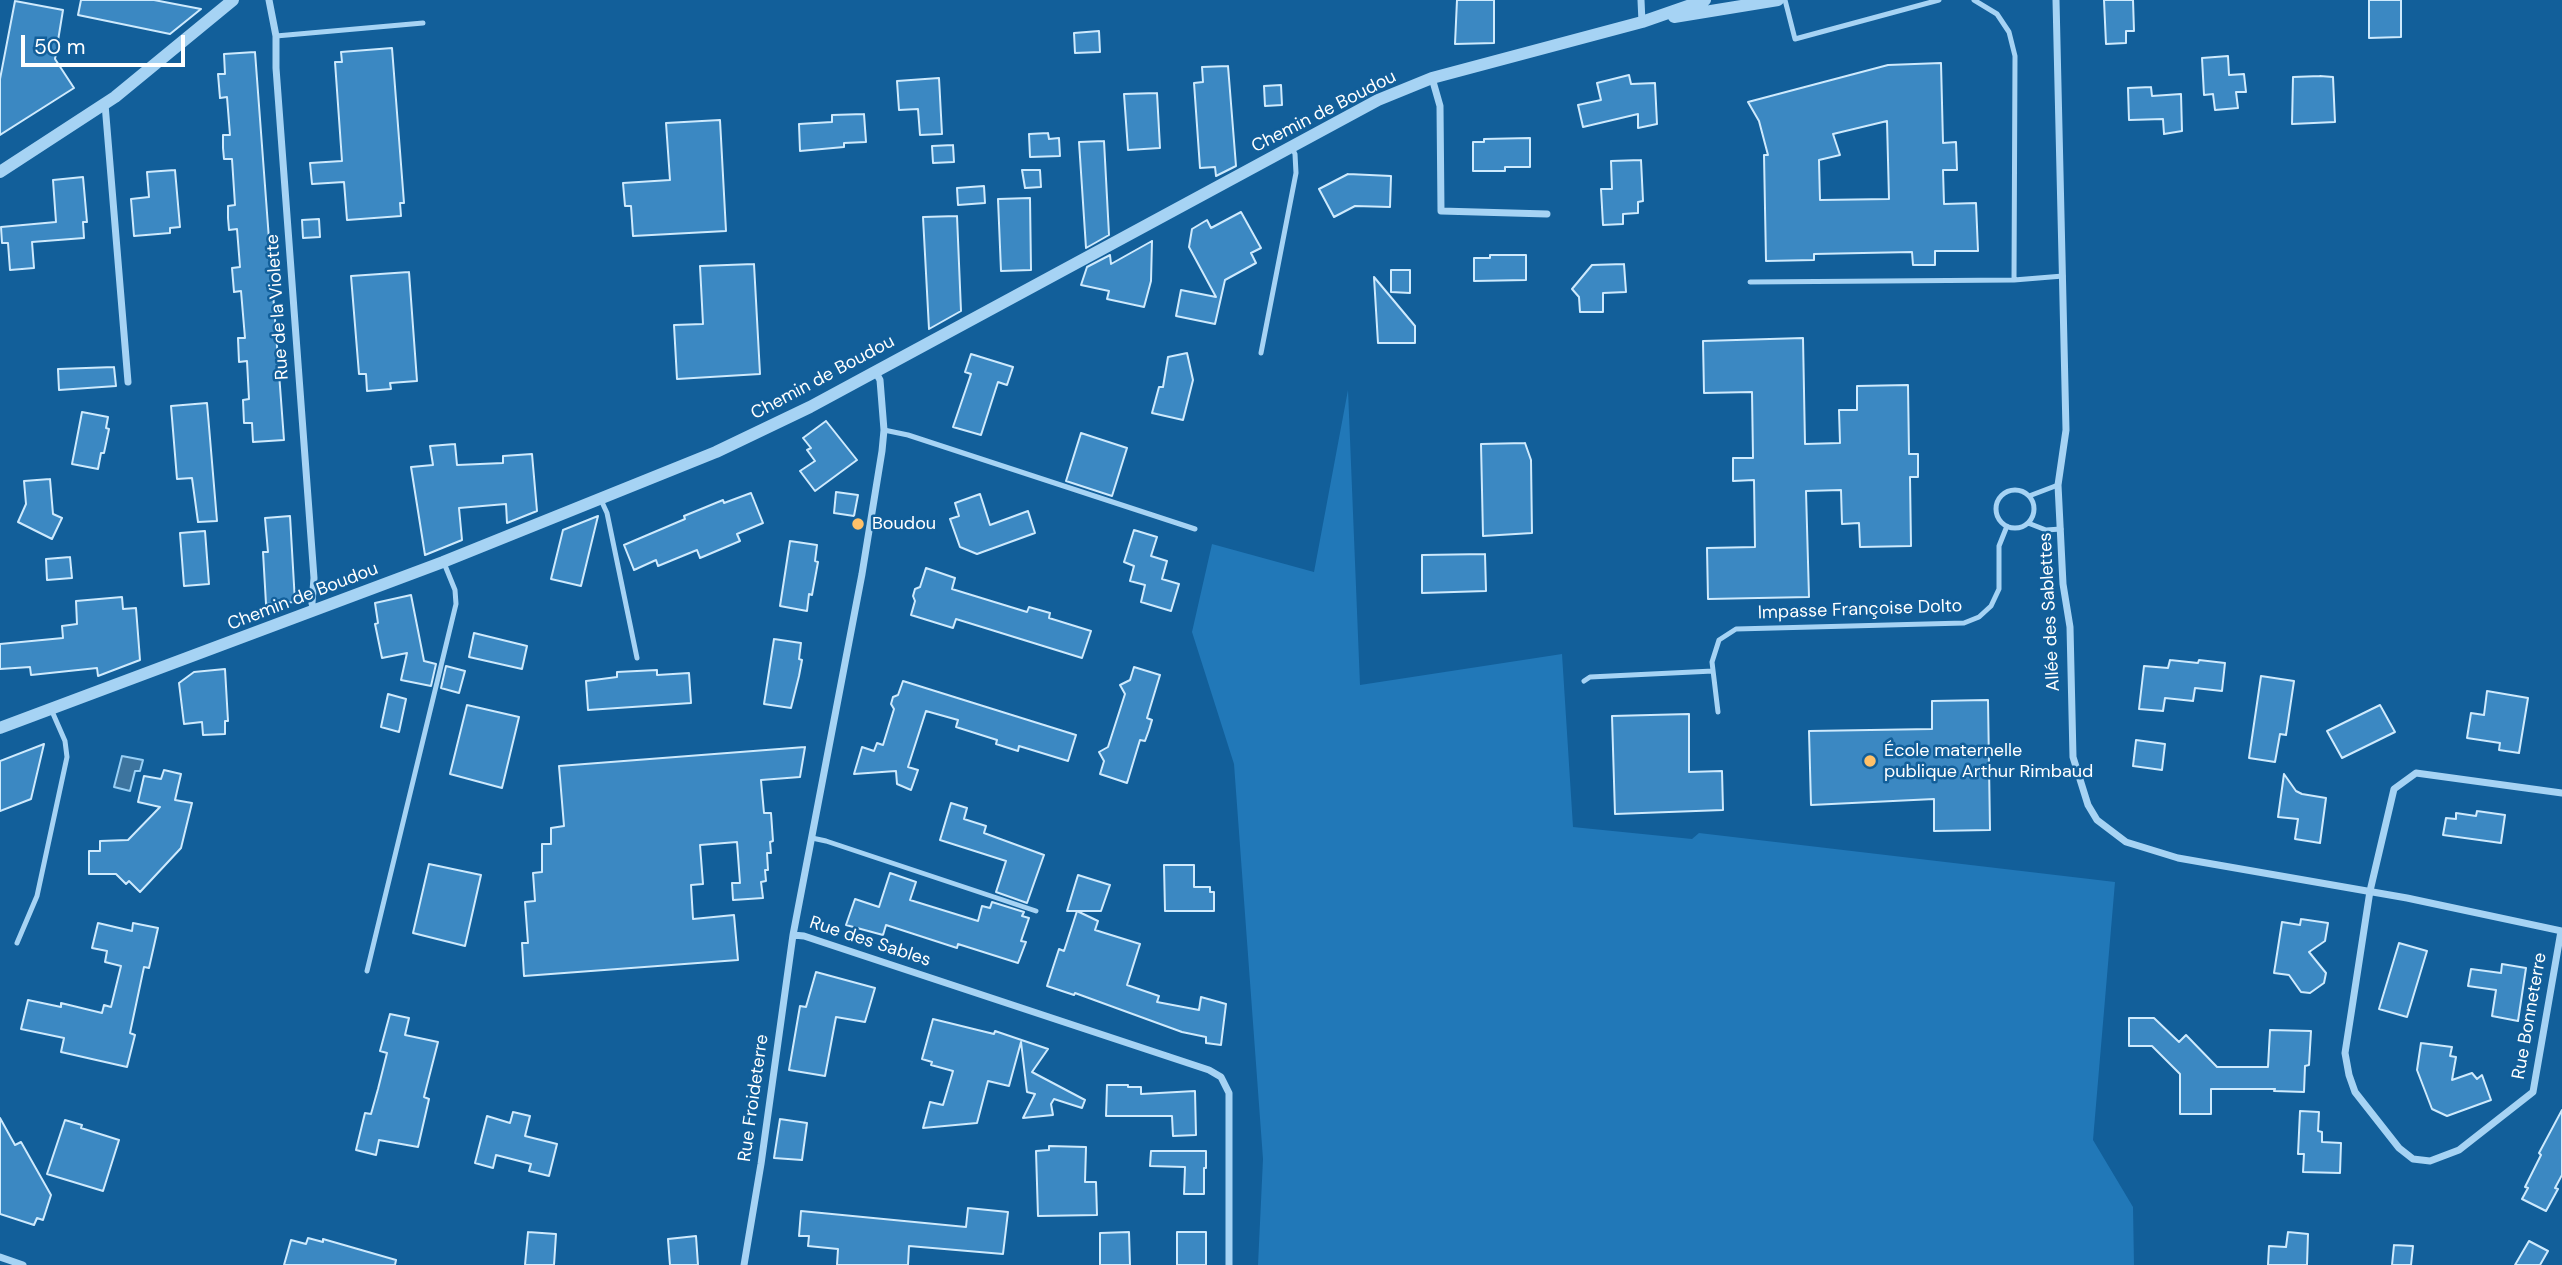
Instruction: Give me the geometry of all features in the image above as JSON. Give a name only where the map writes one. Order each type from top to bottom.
[{"type":"street","points":[[0,172],[105,104],[233,0]]},
{"type":"street","name":"Rue de la Violette","points":[[269,0],[276,36],[276,68],[314,578],[314,612]]},
{"type":"street","points":[[1641,0],[1642,22]]},
{"type":"street","name":"Chemin de Boudou","points":[[0,728],[314,612],[716,452],[810,407],[1378,100],[1432,78],[1642,22],[1705,0]]},
{"type":"street","name":"Chemin de Boudou","points":[[1642,22],[1778,0]]},
{"type":"street","name":"Allée des Sablettes","points":[[2056,0],[2066,430],[2058,485],[2063,584],[2070,626],[2073,757],[2088,804],[2097,820],[2126,842],[2178,858],[2370,891],[2562,931]]},
{"type":"street","points":[[1432,78],[1440,106],[1441,211],[1547,214]]},
{"type":"street","points":[[105,104],[128,382]]},
{"type":"street","name":"Rue des Sables","points":[[875,371],[880,380],[884,430],[862,574],[793,935],[1209,1070],[1221,1077],[1229,1093],[1229,1265]]},
{"type":"street","points":[[2370,891],[2394,789],[2416,773],[2562,793]]},
{"type":"street","name":"Rue Bonneterre","points":[[2370,891],[2345,1053],[2355,1092],[2399,1147],[2413,1159],[2430,1161],[2459,1150],[2533,1092],[2562,931]]},
{"type":"street","name":"Rue Froideterre","points":[[744,1265],[793,935]]},
{"type":"street","points":[[0,1257],[23,1265]]},
{"type":"lane","points":[[1785,0],[1795,39],[1939,0]]},
{"type":"lane","points":[[1974,0],[1997,14],[2009,32],[2015,55],[2014,280]]},
{"type":"lane","points":[[276,36],[423,23]]},
{"type":"lane","points":[[1261,353],[1296,173],[1295,154],[1291,146]]},
{"type":"lane","points":[[1750,282],[2014,280],[2063,276]]},
{"type":"lane","points":[[884,430],[908,435],[1195,529]]},
{"type":"lane","name":"Impasse Françoise Dolto","points":[[1718,712],[1712,662],[1719,640],[1735,629],[1964,623],[1979,617],[1991,606],[1999,589],[1999,547],[2007,526],[1996,515],[2002,494],[2016,489],[2029,496],[2058,485]]},
{"type":"lane","points":[[2028,523],[2034,510],[2029,496]]},
{"type":"lane","points":[[601,500],[607,513],[637,658]]},
{"type":"lane","points":[[2007,526],[2014,528],[2028,523],[2046,530],[2061,530]]},
{"type":"lane","points":[[367,971],[456,604],[455,590],[443,562]]},
{"type":"lane","points":[[1584,681],[1590,677],[1713,671]]},
{"type":"lane","points":[[17,943],[37,896],[67,757],[65,741],[51,709]]},
{"type":"lane","points":[[811,838],[1036,911]]},
{"type":"shaded area","points":[[1348,390],[1360,685],[1562,654],[1573,827],[1692,839],[1699,833],[2115,882],[2093,1140],[2133,1207],[2134,1265],[1258,1265],[1263,1159],[1234,764],[1192,632],[1212,544],[1314,572]]},
{"type":"shaded area","points":[[122,756],[143,760],[140,771],[135,771],[130,791],[114,787]]},
{"type":"building","points":[[81,0],[154,0],[201,9],[170,34],[78,15]]},
{"type":"building","points":[[1457,0],[1494,0],[1494,43],[1455,44]]},
{"type":"building","points":[[2104,0],[2133,0],[2134,31],[2126,31],[2126,43],[2106,44]]},
{"type":"building","points":[[2369,0],[2401,0],[2401,37],[2369,38]]},
{"type":"building","points":[[15,1],[63,10],[55,59],[74,88],[0,135],[0,79]]},
{"type":"building","points":[[1099,31],[1100,52],[1075,53],[1074,33]]},
{"type":"building","points":[[392,48],[404,203],[400,203],[401,216],[347,220],[344,182],[312,184],[310,163],[342,161],[335,62],[342,62],[341,52]]},
{"type":"building","points":[[255,52],[284,440],[253,442],[252,423],[244,423],[243,400],[249,399],[247,361],[239,362],[238,338],[245,338],[241,291],[234,292],[232,268],[240,267],[237,229],[229,230],[228,218],[228,206],[235,205],[232,159],[224,159],[223,135],[230,135],[227,97],[220,98],[218,74],[225,74],[224,54]]},
{"type":"building","points":[[2228,56],[2229,75],[2244,74],[2246,92],[2236,92],[2238,108],[2215,110],[2213,94],[2204,95],[2202,58]]},
{"type":"building","points":[[1941,63],[1943,143],[1956,142],[1957,170],[1943,170],[1944,204],[1976,203],[1978,251],[1935,251],[1935,265],[1913,265],[1912,252],[1814,254],[1814,260],[1766,261],[1764,155],[1768,155],[1759,121],[1748,102],[1888,65]],"holes":[[[1887,121],[1889,199],[1820,200],[1819,160],[1840,155],[1833,134]]]},
{"type":"building","points":[[1228,66],[1236,166],[1216,176],[1215,167],[1200,168],[1194,83],[1203,82],[1202,67]]},
{"type":"building","points":[[1629,75],[1631,84],[1655,83],[1657,124],[1638,128],[1638,114],[1583,127],[1578,105],[1601,100],[1597,83]]},
{"type":"building","points":[[2293,77],[2333,77],[2335,122],[2292,124]]},
{"type":"building","points":[[939,78],[942,134],[920,135],[918,109],[899,110],[897,81]]},
{"type":"building","points":[[1281,85],[1282,105],[1265,106],[1264,86]]},
{"type":"building","points":[[2151,87],[2152,96],[2181,94],[2182,131],[2164,134],[2163,119],[2129,120],[2128,88]]},
{"type":"building","points":[[1157,93],[1160,148],[1128,150],[1124,94]]},
{"type":"building","points":[[864,114],[866,142],[800,151],[799,124],[832,122],[832,115]]},
{"type":"building","points":[[720,120],[726,231],[633,236],[631,206],[625,206],[623,183],[670,180],[666,123]]},
{"type":"building","points":[[1048,133],[1049,139],[1059,138],[1060,156],[1030,157],[1029,134]]},
{"type":"building","points":[[1530,138],[1530,167],[1505,167],[1505,171],[1473,171],[1473,142],[1484,142],[1484,139]]},
{"type":"building","points":[[1104,141],[1109,235],[1086,248],[1079,142]]},
{"type":"building","points":[[953,145],[954,162],[933,163],[932,146]]},
{"type":"building","points":[[1641,160],[1643,201],[1638,202],[1638,213],[1623,214],[1623,224],[1603,225],[1601,189],[1612,189],[1611,161]]},
{"type":"building","points":[[175,170],[180,227],[170,228],[170,233],[134,236],[131,199],[149,197],[147,172]]},
{"type":"building","points":[[1022,170],[1040,170],[1041,187],[1025,188]]},
{"type":"building","points":[[1348,174],[1391,176],[1390,207],[1355,206],[1334,217],[1319,189]]},
{"type":"building","points":[[83,177],[87,222],[83,222],[84,238],[32,242],[34,268],[10,270],[8,243],[2,243],[1,227],[56,222],[53,180]]},
{"type":"building","points":[[984,186],[985,203],[958,205],[957,188]]},
{"type":"building","points":[[1030,198],[1031,270],[1001,271],[998,199]]},
{"type":"building","points":[[1241,212],[1261,248],[1251,253],[1256,263],[1225,280],[1215,324],[1176,316],[1181,290],[1216,297],[1189,247],[1192,229],[1207,220],[1211,228]]},
{"type":"building","points":[[957,216],[961,311],[929,329],[923,217]]},
{"type":"building","points":[[319,219],[320,237],[303,238],[302,220]]},
{"type":"building","points":[[1152,241],[1151,281],[1144,307],[1107,299],[1109,291],[1081,285],[1087,267],[1110,255],[1111,264]]},
{"type":"building","points":[[1490,255],[1526,255],[1526,280],[1474,281],[1474,258],[1490,258]]},
{"type":"building","points":[[754,264],[760,374],[677,379],[674,325],[703,324],[700,266]]},
{"type":"building","points":[[1624,264],[1626,292],[1603,293],[1603,312],[1580,312],[1579,297],[1572,289],[1592,265]]},
{"type":"building","points":[[1391,270],[1410,270],[1410,293],[1391,292]]},
{"type":"building","points":[[409,272],[417,381],[390,383],[391,389],[367,391],[366,374],[359,374],[351,276]]},
{"type":"building","points":[[1374,277],[1415,326],[1415,343],[1378,343]]},
{"type":"building","points":[[1803,338],[1805,444],[1840,443],[1839,410],[1857,410],[1857,386],[1908,385],[1909,454],[1918,454],[1918,477],[1910,477],[1911,546],[1860,547],[1859,523],[1842,524],[1841,490],[1806,491],[1809,597],[1708,599],[1707,548],[1755,547],[1754,480],[1733,481],[1733,458],[1753,458],[1752,392],[1704,393],[1703,341]]},
{"type":"building","points":[[1187,353],[1193,380],[1183,420],[1152,413],[1159,387],[1163,387],[1168,357]]},
{"type":"building","points":[[971,354],[1013,367],[1007,385],[998,382],[981,435],[953,427],[971,374],[965,372]]},
{"type":"building","points":[[114,367],[116,386],[59,390],[58,369]]},
{"type":"building","points":[[207,403],[217,521],[198,522],[192,478],[177,479],[171,406]]},
{"type":"building","points":[[82,412],[108,417],[106,428],[109,429],[98,469],[72,464]]},
{"type":"building","points":[[826,421],[857,460],[815,491],[800,471],[815,461],[807,450],[811,448],[803,438]]},
{"type":"building","points":[[1081,433],[1127,448],[1112,496],[1066,481]]},
{"type":"building","points":[[1525,443],[1531,460],[1532,533],[1483,536],[1481,444]]},
{"type":"building","points":[[455,444],[457,465],[503,463],[503,456],[532,454],[537,511],[507,523],[506,504],[459,508],[462,540],[425,555],[411,467],[433,465],[430,446]]},
{"type":"building","points":[[50,479],[53,514],[62,518],[52,539],[18,522],[26,504],[24,481]]},
{"type":"building","points":[[836,492],[858,495],[854,516],[834,513]]},
{"type":"building","points":[[751,493],[763,523],[737,534],[740,541],[700,558],[697,550],[658,566],[656,560],[634,570],[624,545],[723,500],[724,503]]},
{"type":"building","points":[[980,494],[990,525],[1028,511],[1035,533],[977,554],[960,547],[950,519],[959,516],[955,503]]},
{"type":"building","points":[[290,516],[295,602],[266,604],[263,552],[268,552],[265,518]]},
{"type":"building","points":[[598,516],[581,586],[551,579],[563,530]]},
{"type":"building","points":[[1134,530],[1157,537],[1151,556],[1167,561],[1162,579],[1179,584],[1171,611],[1141,602],[1145,585],[1130,581],[1134,566],[1124,562]]},
{"type":"building","points":[[205,531],[209,584],[184,586],[180,533]]},
{"type":"building","points":[[790,541],[817,545],[815,561],[818,562],[807,611],[780,606]]},
{"type":"building","points":[[1485,554],[1486,591],[1422,593],[1422,555]]},
{"type":"building","points":[[70,557],[72,578],[47,580],[46,559]]},
{"type":"building","points":[[926,568],[955,578],[952,589],[1027,612],[1029,607],[1050,613],[1049,618],[1091,631],[1082,658],[956,619],[953,628],[911,615],[915,589],[920,587]]},
{"type":"building","points":[[411,595],[424,661],[436,664],[431,686],[401,680],[407,653],[382,658],[375,624],[378,623],[375,603]]},
{"type":"building","points":[[122,597],[123,609],[136,608],[140,660],[98,676],[97,668],[31,675],[30,667],[0,669],[0,644],[63,638],[62,626],[77,624],[76,601]]},
{"type":"building","points":[[474,633],[527,646],[522,669],[469,657]]},
{"type":"building","points":[[774,639],[801,643],[799,659],[802,660],[791,708],[764,704]]},
{"type":"building","points":[[2170,660],[2225,663],[2222,691],[2195,688],[2193,701],[2165,698],[2163,711],[2139,709],[2144,666],[2168,668]]},
{"type":"building","points":[[446,666],[465,671],[459,693],[441,688]]},
{"type":"building","points":[[1134,667],[1160,675],[1147,718],[1152,720],[1149,730],[1145,741],[1140,740],[1127,783],[1100,774],[1104,761],[1099,752],[1108,747],[1125,694],[1120,685],[1130,680]]},
{"type":"building","points":[[225,669],[228,721],[225,721],[225,734],[203,735],[202,722],[184,724],[179,683],[194,672]]},
{"type":"building","points":[[657,670],[657,675],[689,673],[691,703],[588,710],[586,681],[617,677],[617,672]]},
{"type":"building","points":[[2261,676],[2294,681],[2286,735],[2280,734],[2275,762],[2249,758]]},
{"type":"building","points":[[903,681],[1076,735],[1068,761],[1019,746],[1018,751],[996,744],[997,740],[956,727],[958,720],[926,711],[908,767],[918,770],[911,790],[897,784],[896,771],[854,774],[862,747],[874,751],[877,743],[883,745],[894,709],[891,704],[893,697],[898,695]]},
{"type":"building","points":[[2487,691],[2528,698],[2519,753],[2499,750],[2500,743],[2467,738],[2471,713],[2484,715]]},
{"type":"building","points":[[388,694],[406,699],[399,732],[381,727]]},
{"type":"building","points":[[1988,700],[1990,830],[1934,831],[1934,799],[1811,805],[1809,731],[1932,729],[1932,701]]},
{"type":"building","points":[[467,705],[519,717],[502,788],[450,774]]},
{"type":"building","points":[[2380,705],[2395,732],[2342,758],[2327,731]]},
{"type":"building","points":[[1689,714],[1689,772],[1722,771],[1723,810],[1615,814],[1612,716]]},
{"type":"building","points":[[2136,740],[2165,744],[2162,770],[2133,766]]},
{"type":"building","points":[[44,744],[31,799],[0,811],[0,761]]},
{"type":"building","points":[[805,747],[800,777],[761,780],[764,813],[771,813],[773,841],[770,842],[771,853],[767,853],[766,881],[761,882],[763,898],[733,900],[732,883],[740,883],[737,842],[700,845],[703,884],[691,885],[693,919],[734,915],[738,960],[524,976],[522,943],[528,943],[525,902],[535,901],[533,873],[542,872],[542,844],[551,844],[551,828],[564,826],[559,766]]},
{"type":"building","points":[[164,770],[181,774],[175,800],[192,803],[181,848],[140,892],[129,881],[126,884],[116,874],[89,874],[89,851],[100,851],[100,841],[128,840],[160,807],[138,802],[144,776],[161,779]]},
{"type":"building","points":[[2284,774],[2296,791],[2326,798],[2320,843],[2295,839],[2298,819],[2278,817]]},
{"type":"building","points":[[951,803],[967,808],[964,819],[986,826],[984,833],[1044,855],[1027,903],[996,892],[1006,861],[940,840]]},
{"type":"building","points":[[2477,811],[2505,815],[2501,843],[2443,835],[2446,818],[2456,819],[2456,813],[2476,816]]},
{"type":"building","points":[[429,864],[481,875],[465,946],[413,933]]},
{"type":"building","points":[[1164,865],[1194,865],[1194,887],[1210,887],[1210,892],[1214,892],[1214,911],[1165,911]]},
{"type":"building","points":[[890,873],[916,882],[910,900],[978,921],[982,906],[990,908],[992,902],[1024,912],[1022,916],[1029,918],[1021,941],[1026,942],[1018,963],[958,944],[957,948],[886,925],[883,935],[846,925],[855,899],[879,907]]},
{"type":"building","points":[[1078,875],[1110,885],[1101,911],[1067,911]]},
{"type":"building","points":[[1077,911],[1098,921],[1095,930],[1140,944],[1127,985],[1159,996],[1157,1002],[1199,1010],[1201,997],[1226,1004],[1221,1045],[1206,1043],[1206,1037],[1182,1032],[1075,993],[1074,995],[1047,986],[1059,949],[1064,951]]},
{"type":"building","points":[[2301,919],[2328,923],[2325,941],[2309,952],[2326,973],[2324,983],[2310,993],[2301,992],[2289,975],[2274,973],[2282,922],[2300,925]]},
{"type":"building","points":[[98,923],[132,931],[133,923],[158,928],[149,968],[144,967],[130,1033],[135,1035],[127,1067],[61,1052],[64,1038],[21,1029],[28,1000],[61,1007],[61,1003],[102,1013],[104,1005],[111,1007],[121,966],[105,962],[107,951],[92,948]]},
{"type":"building","points":[[2399,943],[2427,951],[2407,1017],[2379,1009]]},
{"type":"building","points":[[2502,964],[2526,968],[2518,1021],[2492,1016],[2496,990],[2468,986],[2471,969],[2501,973]]},
{"type":"building","points":[[816,972],[875,988],[865,1022],[836,1017],[825,1076],[789,1070],[800,1006],[806,1007]]},
{"type":"building","points":[[390,1014],[409,1018],[405,1035],[438,1042],[424,1097],[429,1099],[418,1147],[379,1140],[376,1155],[356,1150],[365,1113],[371,1114],[387,1053],[380,1051]]},
{"type":"building","points":[[2129,1018],[2154,1018],[2179,1042],[2186,1035],[2217,1067],[2268,1067],[2270,1030],[2311,1031],[2304,1092],[2211,1089],[2211,1114],[2180,1114],[2180,1074],[2152,1046],[2129,1046]]},
{"type":"building","points":[[933,1019],[994,1034],[995,1031],[1048,1049],[1032,1072],[1085,1100],[1082,1108],[1054,1099],[1051,1104],[1053,1115],[1023,1118],[1035,1094],[1027,1092],[1021,1042],[1009,1086],[988,1081],[977,1123],[923,1128],[930,1102],[943,1105],[953,1071],[931,1065],[932,1062],[922,1059]]},
{"type":"building","points":[[2421,1043],[2452,1047],[2450,1056],[2456,1057],[2452,1080],[2472,1073],[2477,1079],[2482,1075],[2491,1100],[2447,1116],[2432,1109],[2417,1070]]},
{"type":"building","points":[[1107,1085],[1141,1087],[1141,1094],[1195,1091],[1196,1135],[1173,1136],[1172,1116],[1106,1116]]},
{"type":"building","points":[[2562,1110],[2562,1175],[2546,1211],[2522,1199],[2541,1155],[2539,1153]]},
{"type":"building","points":[[2300,1111],[2319,1112],[2318,1131],[2322,1132],[2322,1142],[2341,1143],[2340,1173],[2303,1172],[2304,1154],[2298,1154]]},
{"type":"building","points":[[513,1112],[530,1116],[525,1136],[557,1144],[549,1176],[529,1171],[531,1164],[496,1155],[493,1168],[475,1163],[487,1116],[510,1123]]},
{"type":"building","points":[[0,1118],[15,1145],[21,1142],[51,1195],[43,1220],[37,1218],[34,1225],[0,1214]]},
{"type":"building","points":[[780,1119],[807,1123],[802,1160],[774,1158]]},
{"type":"building","points":[[65,1120],[119,1140],[103,1191],[47,1174]]},
{"type":"building","points":[[1049,1146],[1086,1147],[1085,1182],[1096,1182],[1097,1215],[1038,1216],[1036,1151],[1049,1150]]},
{"type":"building","points":[[1151,1151],[1206,1151],[1204,1194],[1184,1194],[1185,1167],[1150,1166]]},
{"type":"building","points":[[968,1208],[1008,1212],[1003,1254],[909,1246],[908,1265],[837,1265],[838,1249],[808,1246],[809,1236],[799,1236],[801,1211],[966,1227]]},
{"type":"building","points":[[528,1232],[556,1234],[554,1265],[525,1265]]},
{"type":"building","points":[[1129,1232],[1130,1265],[1100,1265],[1100,1233]]},
{"type":"building","points":[[1177,1232],[1206,1232],[1206,1265],[1177,1265]]},
{"type":"building","points":[[2288,1232],[2308,1234],[2307,1265],[2268,1265],[2269,1246],[2286,1247]]},
{"type":"building","points":[[696,1236],[698,1265],[670,1265],[668,1239]]},
{"type":"building","points":[[308,1238],[323,1242],[323,1239],[396,1260],[395,1265],[284,1265],[291,1240],[306,1244]]},
{"type":"building","points":[[2529,1241],[2548,1251],[2540,1265],[2515,1265]]},
{"type":"building","points":[[2394,1245],[2413,1246],[2411,1265],[2392,1265]]},
{"type":"place","name":"Boudou","points":[[858,524]]},
{"type":"place","name":"École maternelle publique Arthur Rimbaud","points":[[1870,761]]}]
